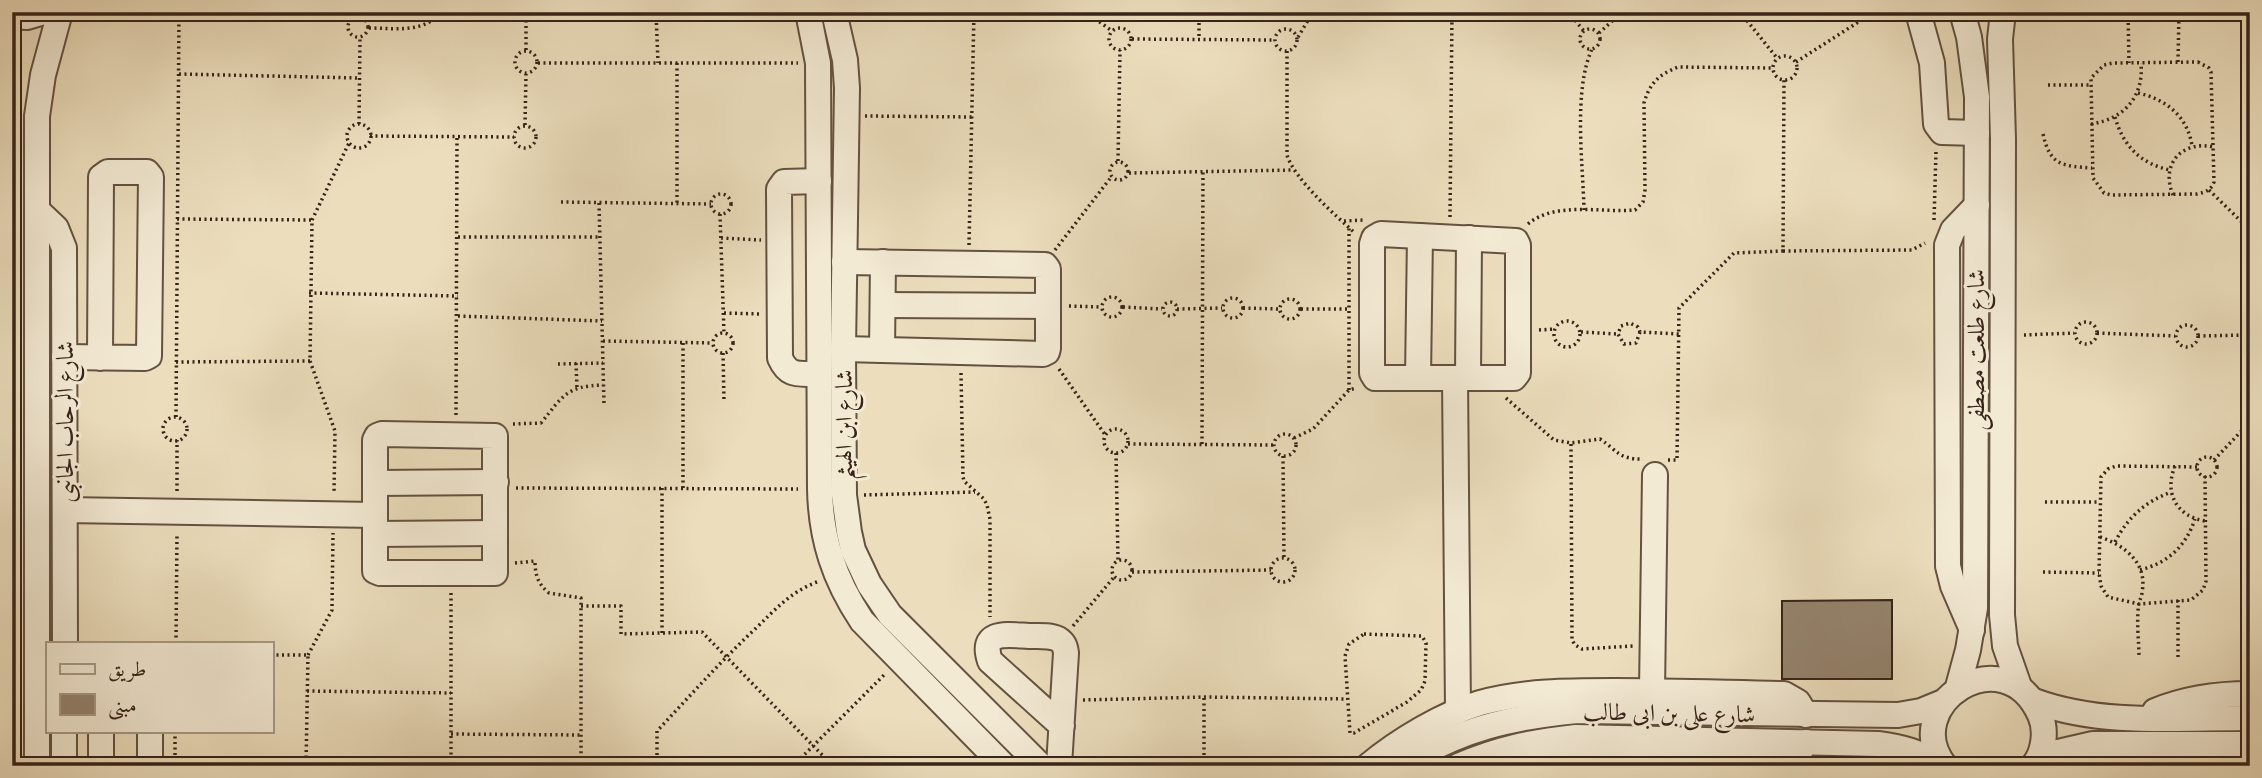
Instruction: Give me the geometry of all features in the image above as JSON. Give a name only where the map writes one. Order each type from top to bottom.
[{"type":"street","points":[[12,16],[27,17],[44,12]]},
{"type":"street","points":[[60,12],[43,75],[37,116],[37,762],[64,761],[64,732]]},
{"type":"street","name":"شارع ابن الهيثم","points":[[808,12],[818,63],[819,181],[832,304],[844,349],[844,495],[853,550],[879,600],[903,628],[1041,766]]},
{"type":"street","name":"شارع ابن الهيثم","points":[[834,12],[845,60],[847,116],[844,262],[832,304],[819,374],[823,533],[835,575],[862,621],[1003,766]]},
{"type":"street","points":[[1918,12],[1932,63],[1936,124],[1942,132],[1977,133]]},
{"type":"street","name":"شارع طلعت مصطفى","points":[[1943,766],[1934,740],[1935,720],[1951,694],[1972,630],[1975,594],[1977,97],[1974,64],[1962,12]]},
{"type":"street","name":"شارع طلعت مصطفى","points":[[2003,12],[2000,39],[2003,139],[2002,615],[2005,646],[2026,694],[2043,720],[2044,742],[2035,764]]},
{"type":"street","points":[[65,357],[100,358],[145,358],[149,356],[150,174],[147,172],[103,174],[101,177],[100,358]]},
{"type":"street","points":[[819,181],[784,182],[779,189],[780,358],[785,369],[792,373],[819,374]]},
{"type":"street","points":[[38,211],[48,218],[62,239],[101,239]]},
{"type":"street","points":[[1381,234],[1469,238],[1516,241],[1518,245],[1518,373],[1514,378],[1375,377],[1371,373],[1371,244],[1374,238],[1381,234]]},
{"type":"street","points":[[1418,378],[1420,236]]},
{"type":"street","points":[[1458,711],[1462,378],[1469,238]]},
{"type":"street","name":"شارع الرحاب الجانبى","points":[[62,239],[65,248],[65,642]]},
{"type":"street","points":[[844,262],[1045,265],[1048,269],[1047,352],[1043,354],[844,349]]},
{"type":"street","points":[[882,350],[883,262]]},
{"type":"street","points":[[883,305],[1048,306]]},
{"type":"street","points":[[456,435],[495,436],[495,573],[375,571],[377,436],[456,435]]},
{"type":"street","points":[[1652,691],[1658,465]]},
{"type":"street","points":[[375,483],[496,485]]},
{"type":"street","points":[[65,510],[177,512],[495,533]]},
{"type":"street","points":[[1059,766],[1064,701],[1066,653],[1061,641],[1052,636],[999,634],[990,640],[986,651],[990,661],[1062,726]]},
{"type":"street","name":"شارع على بن ابى طالب","points":[[1402,766],[1443,743],[1486,725],[1530,715],[1577,711],[1898,715],[1921,710],[1978,679],[1999,678],[2026,694]]},
{"type":"street","points":[[1368,766],[1386,751],[1458,711],[1525,693],[1652,691],[1784,694],[1798,702],[1806,715]]},
{"type":"street","points":[[2026,694],[2062,710],[2090,716],[2250,718]]},
{"type":"street","points":[[2137,718],[2192,698],[2250,694]]},
{"type":"street","points":[[101,766],[102,732]]},
{"type":"street","points":[[150,732],[150,766]]},
{"type":"street","name":"شارع على بن ابى طالب","points":[[1458,766],[1494,751],[1534,741],[1576,737],[1806,742],[1898,747],[1918,753],[1943,766]]},
{"type":"street","points":[[1526,766],[1575,758],[1779,764],[1796,757],[1806,742]]},
{"type":"street","points":[[2035,764],[2054,753],[2093,744],[2250,744]]},
{"type":"street","points":[[2179,744],[2191,755],[2216,766]]},
{"type":"path","points":[[176,416],[179,12]]},
{"type":"path","points":[[348,12],[351,19],[348,30],[352,36],[360,38],[369,28]]},
{"type":"path","points":[[369,28],[417,28],[431,24],[441,12]]},
{"type":"path","points":[[526,12],[526,50]]},
{"type":"path","points":[[656,12],[658,63]]},
{"type":"path","points":[[968,263],[974,12]]},
{"type":"path","points":[[1086,12],[1112,31]]},
{"type":"path","points":[[1199,12],[1199,39]]},
{"type":"path","points":[[1298,37],[1294,31],[1282,29],[1276,34],[1276,46],[1287,51],[1296,47],[1298,37],[1313,12]]},
{"type":"path","points":[[1450,220],[1452,12]]},
{"type":"path","points":[[1568,12],[1584,31]]},
{"type":"path","points":[[1584,210],[1581,95],[1585,65],[1592,49],[1600,43],[1600,33],[1622,12]]},
{"type":"path","points":[[1740,12],[1777,58]]},
{"type":"path","points":[[1797,62],[1874,12]]},
{"type":"path","points":[[2128,12],[2129,63]]},
{"type":"path","points":[[2178,62],[2179,12]]},
{"type":"path","points":[[351,19],[365,19],[369,28]]},
{"type":"path","points":[[1125,28],[1130,32],[1132,39],[1129,47],[1120,50],[1111,46],[1109,41],[1112,31],[1125,28]]},
{"type":"path","points":[[1592,49],[1581,43],[1581,34],[1592,28],[1600,33]]},
{"type":"path","points":[[359,124],[360,38]]},
{"type":"path","points":[[1132,39],[1275,40]]},
{"type":"path","points":[[526,50],[536,56],[538,63],[536,68],[526,74]]},
{"type":"path","points":[[526,50],[517,55],[515,60],[517,69],[526,74]]},
{"type":"path","points":[[1118,161],[1120,50]]},
{"type":"path","points":[[1287,51],[1287,155],[1293,170],[1349,227],[1362,237],[1374,238]]},
{"type":"path","points":[[1784,55],[1797,62],[1798,67],[1794,76],[1784,80],[1779,78],[1773,68],[1777,58],[1784,55]]},
{"type":"path","points":[[2198,62],[2209,68],[2214,147],[2214,182],[2209,190],[2197,194],[2111,195],[2104,193],[2096,185],[2092,168],[2089,85],[2091,78],[2104,65],[2129,63],[2198,62]]},
{"type":"path","points":[[538,63],[818,63]]},
{"type":"path","points":[[677,63],[677,203]]},
{"type":"path","points":[[2091,124],[2115,117],[2132,102],[2137,93],[2141,63]]},
{"type":"path","points":[[1516,241],[1523,228],[1541,215],[1584,210],[1635,210],[1643,202],[1644,103],[1654,80],[1678,67],[1773,68]]},
{"type":"path","points":[[178,74],[359,78]]},
{"type":"path","points":[[525,125],[526,74]]},
{"type":"path","points":[[1783,251],[1784,80]]},
{"type":"path","points":[[2048,85],[2089,85]]},
{"type":"path","points":[[2137,93],[2158,99],[2175,111],[2187,128],[2192,146]]},
{"type":"path","points":[[847,116],[972,117]]},
{"type":"path","points":[[2115,117],[2122,136],[2134,152],[2150,164],[2170,170]]},
{"type":"path","points":[[359,124],[367,128],[370,136],[368,143],[355,147],[347,138],[350,128],[359,124]]},
{"type":"path","points":[[1934,229],[1936,124]]},
{"type":"path","points":[[514,137],[517,129],[525,125]]},
{"type":"path","points":[[514,137],[520,147],[532,146],[536,139],[535,131],[525,125]]},
{"type":"path","points":[[2043,134],[2046,147],[2053,158],[2063,166],[2092,168]]},
{"type":"path","points":[[370,136],[514,137]]},
{"type":"path","points":[[456,435],[457,137]]},
{"type":"path","points":[[176,362],[310,360],[312,220],[349,143]]},
{"type":"path","points":[[2173,195],[2170,170],[2178,155],[2192,146],[2214,147]]},
{"type":"path","points":[[1118,161],[1126,164],[1129,173]]},
{"type":"path","points":[[1045,265],[1112,176],[1111,165],[1118,161]]},
{"type":"path","points":[[1129,173],[1293,170]]},
{"type":"path","points":[[1202,172],[1202,444]]},
{"type":"path","points":[[1112,176],[1118,180],[1129,173]]},
{"type":"path","points":[[2209,190],[2250,230]]},
{"type":"path","points":[[721,193],[730,199],[729,209],[720,214],[715,212],[711,204],[712,199],[721,193]]},
{"type":"path","points":[[561,202],[711,204]]},
{"type":"path","points":[[599,203],[604,405]]},
{"type":"path","points":[[720,214],[724,332]]},
{"type":"path","points":[[177,219],[312,220]]},
{"type":"path","points":[[1294,438],[1312,429],[1349,390],[1349,227]]},
{"type":"path","points":[[458,237],[600,237]]},
{"type":"path","points":[[721,238],[779,241]]},
{"type":"path","points":[[1498,378],[1507,400],[1554,440],[1571,443],[1600,439],[1618,455],[1628,459],[1658,465],[1677,460],[1679,308],[1734,253],[1912,250],[1931,238]]},
{"type":"path","points":[[309,293],[458,296]]},
{"type":"path","points":[[1110,297],[1119,299],[1122,312],[1114,317],[1106,315],[1102,307],[1110,297]]},
{"type":"path","points":[[1222,308],[1230,298],[1239,300],[1243,308]]},
{"type":"path","points":[[1280,309],[1285,300],[1290,298],[1296,300],[1301,309]]},
{"type":"path","points":[[1167,302],[1176,304],[1177,309],[1170,317],[1162,309],[1167,302]]},
{"type":"path","points":[[1048,306],[1102,307]]},
{"type":"path","points":[[1122,307],[1162,309]]},
{"type":"path","points":[[1177,309],[1222,308]]},
{"type":"path","points":[[1222,308],[1226,316],[1235,318],[1243,308]]},
{"type":"path","points":[[1243,308],[1280,309]]},
{"type":"path","points":[[1280,309],[1284,317],[1292,319],[1301,309]]},
{"type":"path","points":[[1301,309],[1348,309]]},
{"type":"path","points":[[724,313],[780,314]]},
{"type":"path","points":[[458,316],[602,321]]},
{"type":"path","points":[[1569,321],[1581,332],[1578,343],[1569,348],[1558,345],[1553,335],[1558,324],[1569,321]]},
{"type":"path","points":[[2074,333],[2080,323],[2085,321],[2093,324],[2097,333]]},
{"type":"path","points":[[1630,323],[1638,327],[1640,338],[1630,345],[1624,344],[1618,334],[1621,326],[1630,323]]},
{"type":"path","points":[[2183,325],[2196,329],[2198,336],[2193,345],[2188,347],[2179,344],[2175,336],[2183,325]]},
{"type":"path","points":[[1640,331],[1679,334]]},
{"type":"path","points":[[723,354],[714,348],[713,343],[716,335],[724,332]]},
{"type":"path","points":[[723,354],[733,346],[732,337],[724,332]]},
{"type":"path","points":[[1581,332],[1618,334]]},
{"type":"path","points":[[2002,335],[2074,333]]},
{"type":"path","points":[[2074,333],[2076,338],[2085,344],[2093,341],[2097,333]]},
{"type":"path","points":[[2097,333],[2175,336]]},
{"type":"path","points":[[2198,336],[2250,335]]},
{"type":"path","points":[[603,341],[713,343]]},
{"type":"path","points":[[683,342],[683,488]]},
{"type":"path","points":[[961,352],[963,477],[969,487],[988,505],[990,519],[990,640]]},
{"type":"path","points":[[1047,352],[1106,436],[1106,447],[1116,453],[1124,451],[1128,444],[1125,433],[1115,429],[1106,436]]},
{"type":"path","points":[[723,354],[724,401]]},
{"type":"path","points":[[576,363],[577,387]]},
{"type":"path","points":[[558,364],[603,363]]},
{"type":"path","points":[[495,436],[506,427],[517,423],[541,423],[556,402],[577,387],[603,385]]},
{"type":"path","points":[[176,416],[186,424],[187,431],[177,440],[168,438],[163,429],[166,420],[176,416]]},
{"type":"path","points":[[2214,460],[2250,422]]},
{"type":"path","points":[[1286,433],[1294,438],[1296,444],[1290,455],[1283,456],[1274,450],[1273,445],[1277,436],[1286,433]]},
{"type":"path","points":[[176,642],[177,440]]},
{"type":"path","points":[[1571,443],[1572,640],[1582,649],[1653,645]]},
{"type":"path","points":[[1128,444],[1273,445]]},
{"type":"path","points":[[1114,577],[1112,568],[1118,560],[1116,453]]},
{"type":"path","points":[[1283,456],[1284,558]]},
{"type":"path","points":[[2197,467],[2203,457],[2214,460]]},
{"type":"path","points":[[2205,477],[2216,471],[2214,460]]},
{"type":"path","points":[[2197,467],[2116,466],[2108,469],[2100,483],[2099,573],[2101,586],[2108,597],[2139,604],[2194,599],[2203,590],[2206,580],[2205,477]]},
{"type":"path","points":[[2175,467],[2170,483],[2179,509],[2195,519],[2205,521]]},
{"type":"path","points":[[2197,467],[2205,477]]},
{"type":"path","points":[[496,485],[820,489]]},
{"type":"path","points":[[662,488],[662,633]]},
{"type":"path","points":[[844,495],[977,492]]},
{"type":"path","points":[[2115,542],[2127,522],[2142,507],[2171,492]]},
{"type":"path","points":[[2045,502],[2100,502]]},
{"type":"path","points":[[2140,570],[2161,562],[2179,549],[2195,519]]},
{"type":"path","points":[[2100,537],[2126,549],[2140,570],[2143,592],[2139,604],[2139,659]]},
{"type":"path","points":[[1284,558],[1294,565],[1293,577],[1287,582],[1279,582],[1273,577],[1271,570],[1275,561],[1284,558]]},
{"type":"path","points":[[1118,560],[1129,561],[1132,572]]},
{"type":"path","points":[[535,561],[535,572],[545,590],[581,598],[580,766]]},
{"type":"path","points":[[1114,577],[1125,579],[1132,572],[1271,570]]},
{"type":"path","points":[[2043,572],[2099,573]]},
{"type":"path","points":[[451,574],[451,766]]},
{"type":"path","points":[[657,766],[657,731],[726,656],[798,589],[835,575]]},
{"type":"path","points":[[1061,641],[1114,577]]},
{"type":"path","points":[[2178,600],[2178,657]]},
{"type":"path","points":[[581,606],[621,606],[621,634],[702,632],[832,766]]},
{"type":"path","points":[[1370,634],[1419,635],[1425,639],[1425,681],[1414,696],[1354,733],[1348,730],[1347,699],[1345,656],[1353,640],[1370,634]]},
{"type":"path","points":[[273,655],[308,654],[306,766]]},
{"type":"path","points":[[793,766],[899,659]]},
{"type":"path","points":[[307,691],[451,692]]},
{"type":"path","points":[[1204,698],[1204,766]]},
{"type":"path","points":[[1064,701],[1347,699]]},
{"type":"path","points":[[175,732],[175,766]]},
{"type":"path","points":[[451,734],[581,735]]},
{"type":"building","points":[[1892,600],[1892,679],[1782,679],[1782,601]]}]
